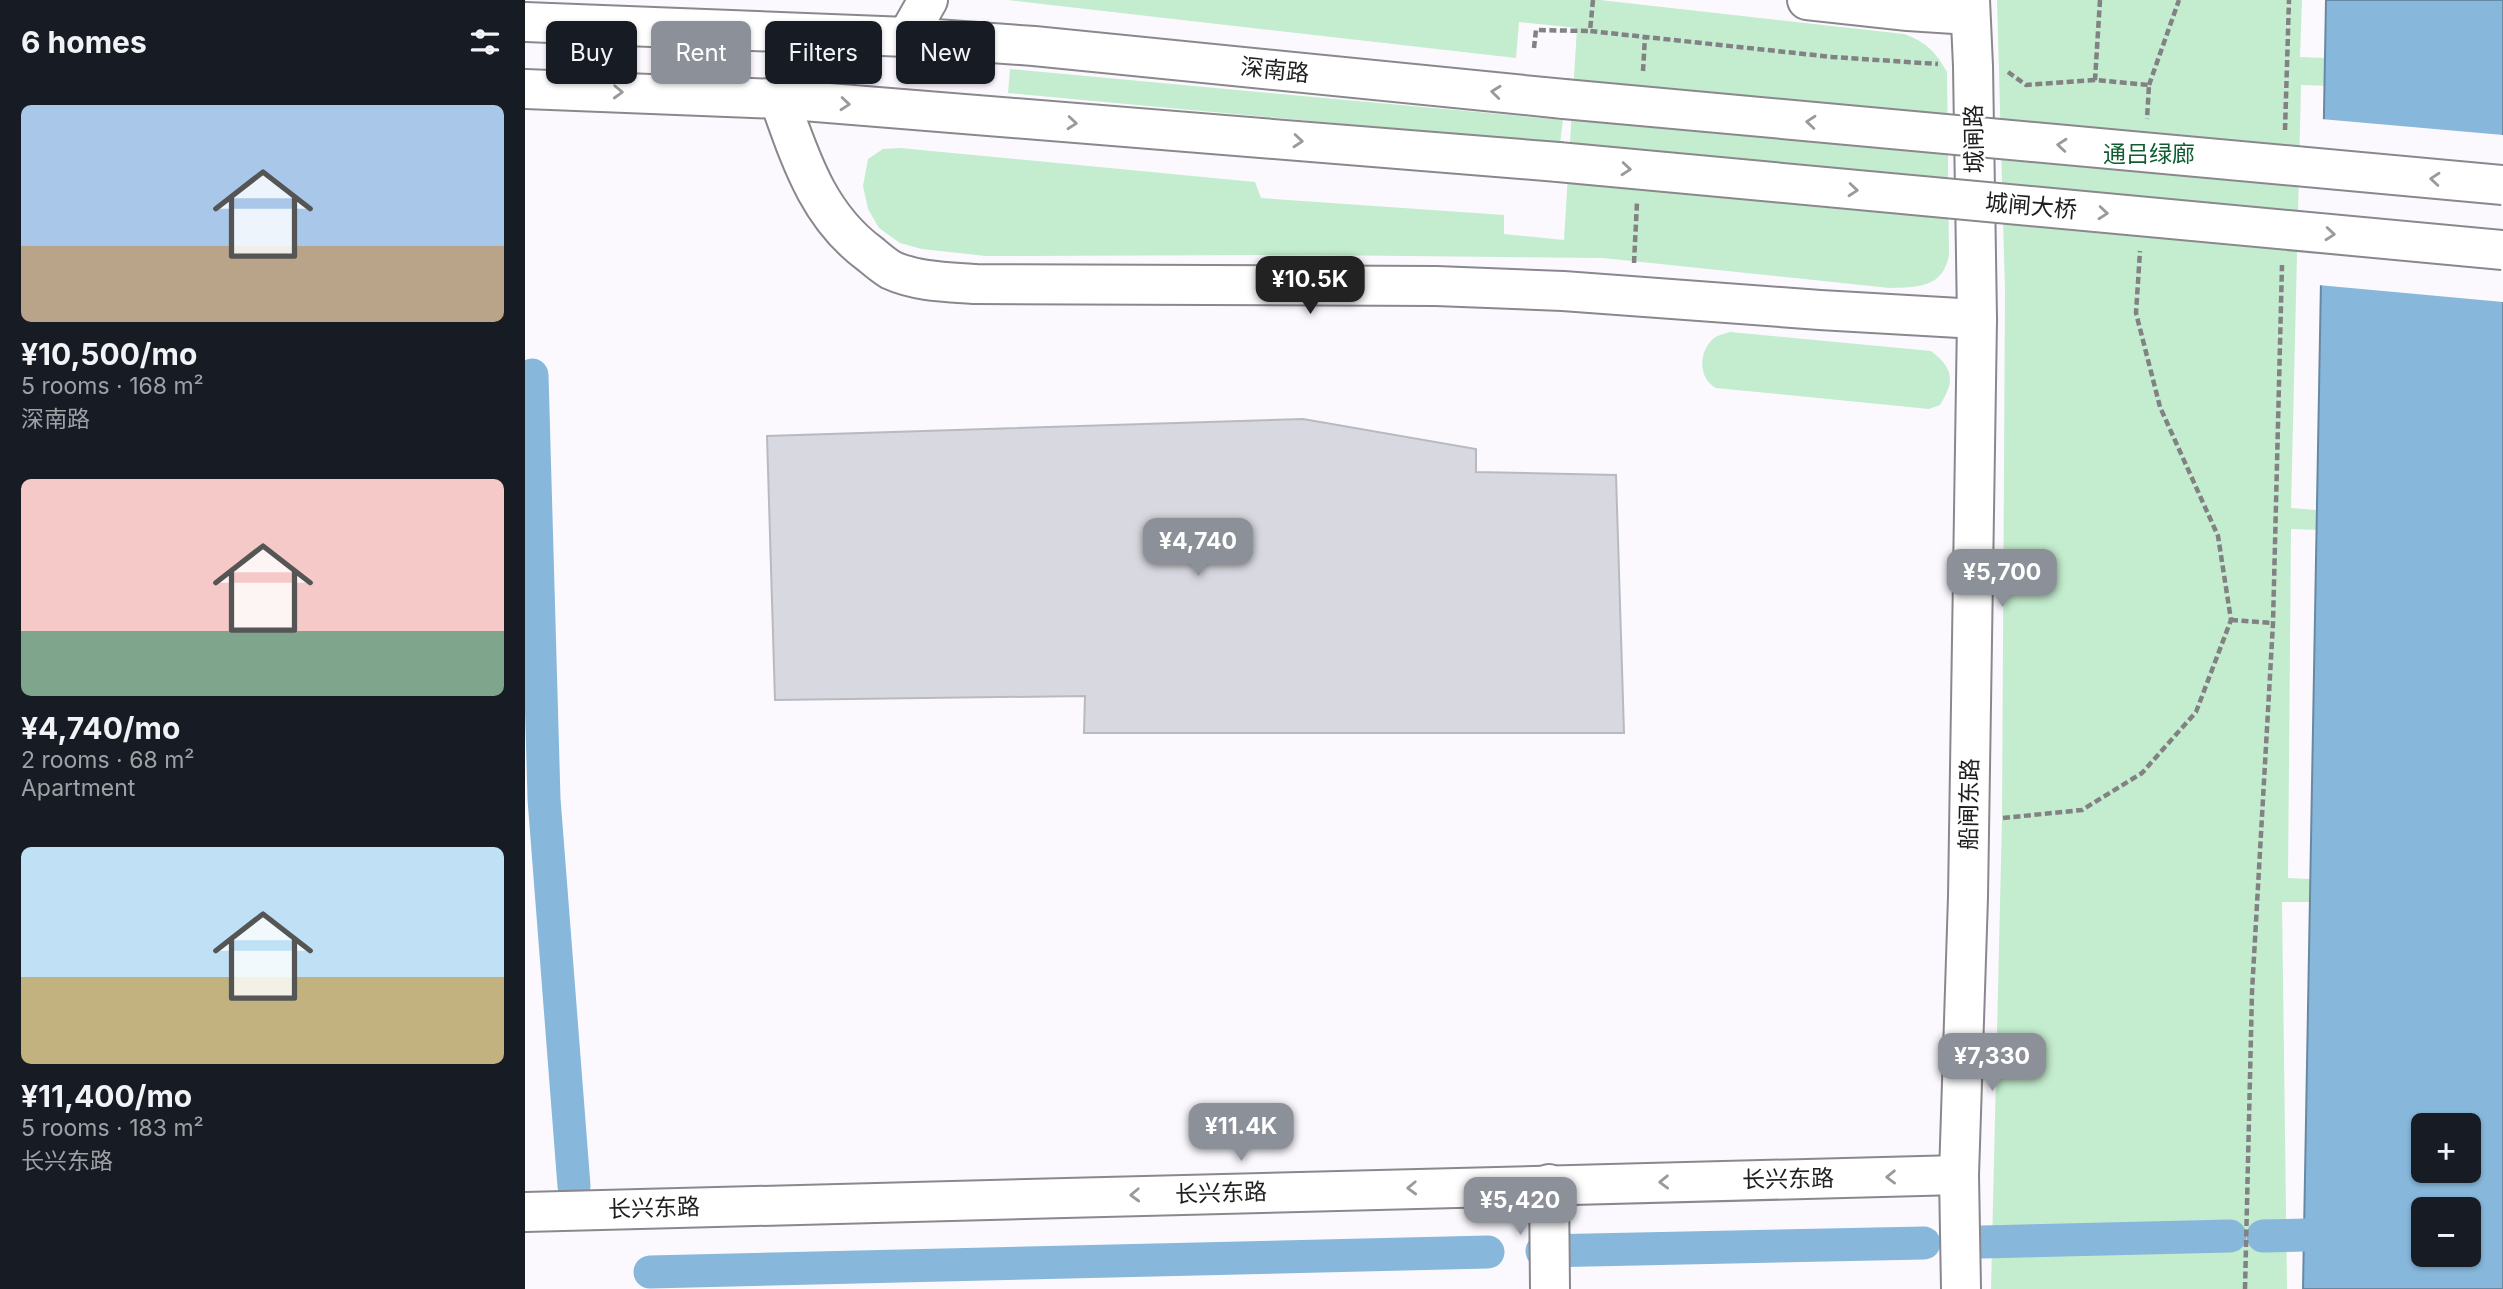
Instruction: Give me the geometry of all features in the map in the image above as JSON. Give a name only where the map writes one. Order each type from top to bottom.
[{"type":"street","points":[[916,21],[928,0]]},
{"type":"street","points":[[1807,0],[1908,11],[1970,7]]},
{"type":"street","name":"城闸路","points":[[1970,7],[1977,319]]},
{"type":"street","name":"深南路","points":[[525,22],[896,37]]},
{"type":"street","name":"深南路","points":[[995,43],[1564,99],[2503,185]]},
{"type":"street","points":[[525,89],[779,99],[809,181],[832,216],[856,244],[891,270],[933,281],[976,284],[1422,286],[1513,289],[1977,319]]},
{"type":"street","name":"城闸大桥","points":[[779,99],[1558,162],[2503,250]]},
{"type":"street","name":"船闸东路","points":[[1961,1289],[1959,1175],[1968,897],[1977,319]]},
{"type":"street","name":"长兴东路","points":[[525,1212],[1959,1175]]},
{"type":"street","points":[[1549,1184],[1550,1289]]},
{"type":"path","points":[[1590,31],[1593,0]]},
{"type":"path","points":[[2095,80],[2100,0]]},
{"type":"path","points":[[2147,125],[2149,85],[2179,0]]},
{"type":"path","points":[[2285,138],[2289,0]]},
{"type":"path","points":[[1534,48],[1537,30],[1590,31],[1832,57],[2002,67],[2025,85],[2095,80],[2149,85]]},
{"type":"path","points":[[2002,818],[2082,810],[2142,774],[2196,712],[2231,620],[2218,536],[2160,407],[2136,313],[2140,246]]},
{"type":"path","points":[[2245,1289],[2252,992],[2273,622],[2282,263]]},
{"type":"path","points":[[2231,620],[2273,622]]},
{"type":"green space","points":[[1008,0],[1600,0],[1904,34],[1929,48],[1947,72],[1949,255],[1946,266],[1935,280],[1928,284],[1890,288],[1603,258],[986,256],[922,249],[900,243],[879,228],[868,209],[863,186],[868,159],[883,149],[900,148],[1255,182],[1261,198],[1504,215],[1504,234],[1564,240],[1577,28],[1519,22],[1516,58]]},
{"type":"green space","name":"通吕绿廊","points":[[1997,0],[2302,0],[2300,57],[2352,59],[2332,86],[2301,85],[2291,508],[2329,511],[2349,531],[2291,529],[2288,878],[2352,881],[2331,902],[2282,902],[2287,1289],[1991,1289],[2002,818],[2005,290]]},
{"type":"green space","points":[[1010,69],[1563,120],[1560,144],[1008,93]]},
{"type":"green space","points":[[1730,332],[1931,351],[1948,370],[1950,382],[1940,405],[1929,409],[1716,388],[1710,384],[1703,371],[1703,357],[1714,338]]},
{"type":"water","points":[[2326,0],[2503,0],[2503,1289],[2303,1289]]},
{"type":"pier","points":[[2321,119],[2503,135],[2503,302],[2318,285]]},
{"type":"building","points":[[1303,419],[1476,449],[1476,472],[1616,475],[1624,733],[1084,733],[1085,696],[775,700],[767,436]]},
{"type":"waterway","points":[[532,375],[544,799],[574,1186]]},
{"type":"waterway","points":[[2263,1236],[2305,1235]]},
{"type":"waterway","points":[[1982,1242],[2230,1236]]},
{"type":"waterway","points":[[1542,1251],[1924,1243]]},
{"type":"waterway","points":[[650,1272],[1488,1252]]}]
